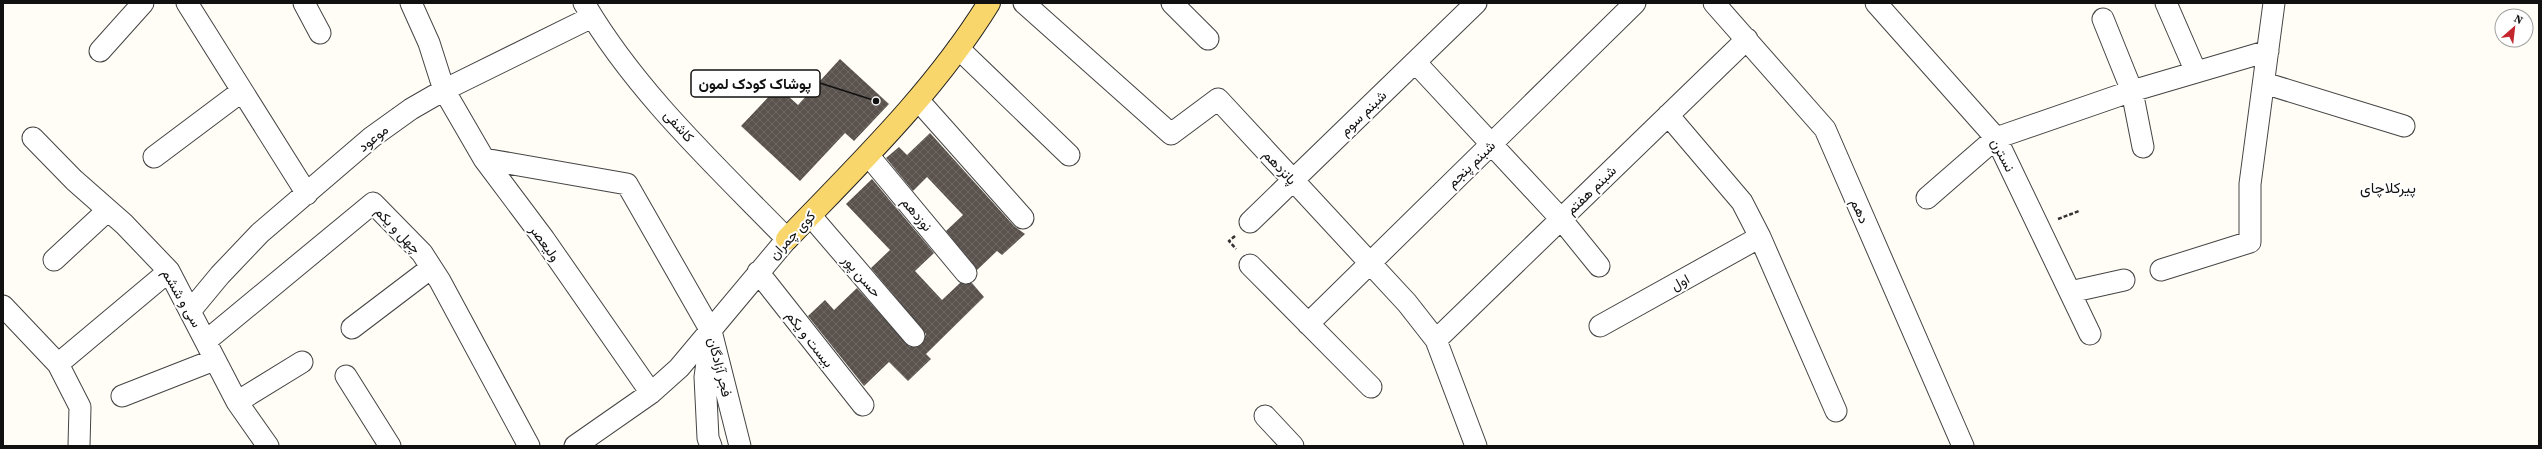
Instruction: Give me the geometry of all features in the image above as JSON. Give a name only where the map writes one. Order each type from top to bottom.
[{"type":"main road","name":"کوی چمران","points":[[787,239],[868,156],[918,100],[958,48],[989,3]]},
{"type":"street","points":[[100,51],[143,3]]},
{"type":"street","points":[[187,3],[307,194]]},
{"type":"street","points":[[304,3],[320,33]]},
{"type":"street","name":"ولیعصر","points":[[412,3],[429,43],[444,90],[484,158],[544,239],[651,393]]},
{"type":"street","name":"پانزدهم","points":[[1024,3],[1171,134],[1218,99],[1407,303],[1436,340],[1476,446]]},
{"type":"street","points":[[1172,3],[1208,38]]},
{"type":"street","name":"شبنم سوم","points":[[1250,222],[1416,63],[1476,3]]},
{"type":"street","name":"شبنم پنجم","points":[[1308,324],[1635,3]]},
{"type":"street","name":"دهم","points":[[1714,3],[1825,129],[1963,446]]},
{"type":"street","name":"نسترن","points":[[1876,3],[1996,138],[2090,334]]},
{"type":"street","points":[[2166,3],[2196,72]]},
{"type":"street","points":[[2161,270],[2250,242],[2250,184],[2274,3]]},
{"type":"street","name":"موعود","points":[[191,310],[220,275],[260,233],[372,137],[411,109],[588,10]]},
{"type":"street","name":"کاشفی","points":[[588,10],[623,60],[679,127],[787,239]]},
{"type":"street","points":[[2103,19],[2132,91],[2143,147]]},
{"type":"street","name":"شبنم هفتم","points":[[1436,340],[1747,39]]},
{"type":"street","points":[[958,48],[1069,155]]},
{"type":"street","points":[[1927,198],[1996,138],[2132,91],[2268,51]]},
{"type":"street","points":[[1416,63],[1490,145],[1561,219],[1599,266]]},
{"type":"street","points":[[2264,83],[2404,126]]},
{"type":"street","points":[[154,157],[242,91]]},
{"type":"street","points":[[918,100],[1023,218]]},
{"type":"street","points":[[1668,116],[1742,202],[1760,237],[1836,411]]},
{"type":"street","name":"سی و ششم","points":[[33,138],[74,180],[108,210],[169,271],[191,310],[214,360],[237,402],[268,446]]},
{"type":"street","name":"نوزدهم","points":[[868,156],[966,273]]},
{"type":"street","points":[[484,158],[628,184],[711,331]]},
{"type":"street","name":"چهل و یکم","points":[[206,341],[373,203],[422,253],[529,446]]},
{"type":"street","points":[[54,260],[108,210]]},
{"type":"street","name":"حسن پور","points":[[810,215],[914,336]]},
{"type":"street","name":"اول","points":[[1600,326],[1760,237]]},
{"type":"street","name":"کوی چمران","points":[[580,445],[651,393],[679,368],[787,239]]},
{"type":"street","points":[[1250,264],[1371,387]]},
{"type":"street","points":[[352,328],[431,268]]},
{"type":"street","points":[[58,364],[169,271]]},
{"type":"street","name":"بیست و یکم","points":[[758,272],[863,405]]},
{"type":"street","points":[[2070,292],[2124,280]]},
{"type":"street","points":[[3,306],[58,364],[80,407],[80,446]]},
{"type":"street","name":"فجر آزادگان","points":[[711,331],[738,439]]},
{"type":"street","name":"فجر آزادگان","points":[[710,442],[705,377],[711,331]]},
{"type":"street","points":[[122,396],[214,360]]},
{"type":"street","points":[[237,402],[302,362]]},
{"type":"street","points":[[346,376],[390,446]]},
{"type":"street","points":[[1265,416],[1293,446]]},
{"type":"street","points":[[710,442],[738,439]]},
{"type":"path","points":[[1250,222],[1229,241],[1250,264]]},
{"type":"building","points":[[840,59],[889,104],[854,141],[845,133],[800,181],[741,126],[778,87],[798,105]]},
{"type":"building","points":[[930,133],[1014,226],[1025,234],[1002,255],[997,251],[977,270],[946,231],[963,215],[927,177],[913,191],[886,158],[899,147],[907,155]]},
{"type":"building","points":[[872,179],[934,253],[915,271],[942,300],[960,283],[972,283],[984,297],[926,354],[931,359],[908,381],[889,362],[864,386],[808,316],[825,300],[834,310],[857,288],[910,347],[921,345],[926,334],[871,268],[890,250],[846,204]]},
{"type":"place","name":"پوشاک کودک لمون","points":[[876,101]]},
{"type":"district","name":"پیرکلاچای","points":[[2388,187]]}]
